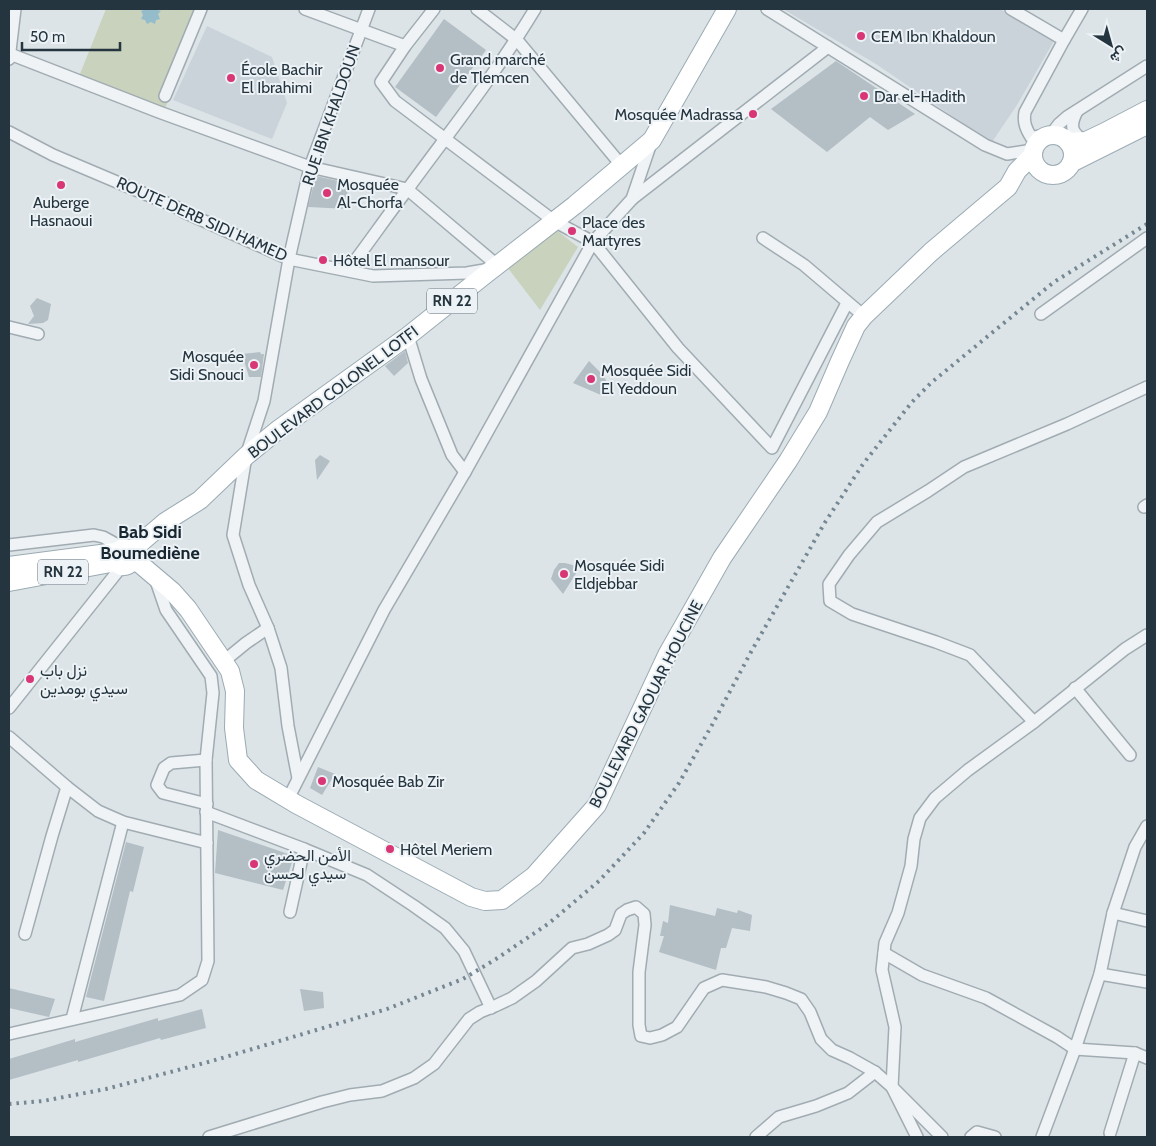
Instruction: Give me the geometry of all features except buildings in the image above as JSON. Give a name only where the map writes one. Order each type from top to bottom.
[{"type":"main road","name":"BOULEVARD COLONEL LOTFI","points":[[124,556],[165,522],[200,500],[246,456],[279,429],[408,336],[575,205],[652,140],[727,9]]},
{"type":"main road","points":[[1008,186],[1017,171],[1053,143],[1103,133],[1147,110]]},
{"type":"main road","points":[[1053,143],[1034,163],[1037,169],[1048,175],[1064,172],[1071,163],[1147,125]]},
{"type":"main road","points":[[1053,143],[1073,152],[1071,163]]},
{"type":"main road","points":[[1008,186],[1043,173]]},
{"type":"main road","name":"BOULEVARD GAOUAR HOUCINE","points":[[124,556],[155,576],[172,591],[188,609],[230,671],[235,692],[234,728],[238,760],[256,780],[471,898],[485,901],[502,900],[534,876],[597,805],[667,655],[722,558],[788,462],[818,412],[856,326],[931,252],[1008,186]]},
{"type":"main road","name":"RN 22","points":[[9,566],[124,556]]},
{"type":"main road","name":"RN 22","points":[[9,582],[124,556]]},
{"type":"street","points":[[15,9],[9,57],[310,167],[407,189],[495,267]]},
{"type":"street","points":[[165,96],[201,9]]},
{"type":"street","points":[[305,9],[405,46]]},
{"type":"street","name":"RUE IBN KHALDOUN","points":[[298,778],[288,726],[281,668],[268,628],[249,585],[233,535],[246,456],[264,401],[289,259],[310,167],[369,9]]},
{"type":"street","points":[[434,9],[405,46],[381,82],[395,101],[554,221],[594,242],[678,348],[772,448],[848,303]]},
{"type":"street","points":[[477,9],[517,40],[622,166]]},
{"type":"street","points":[[348,270],[517,40],[535,9]]},
{"type":"street","points":[[767,9],[985,145],[1007,154],[1079,138],[1074,132],[1072,125],[1078,110]]},
{"type":"street","points":[[1011,9],[1064,40]]},
{"type":"street","points":[[1053,143],[1031,137],[1025,126],[1024,117],[1027,108],[1082,9]]},
{"type":"street","points":[[288,799],[384,610],[465,472],[594,242],[632,199],[828,47]]},
{"type":"street","points":[[1053,143],[1052,133],[1058,124],[1147,66]]},
{"type":"street","name":"ROUTE DERB SIDI HAMED","points":[[9,132],[53,155],[176,206],[184,212],[289,259],[373,276],[467,273],[495,267]]},
{"type":"street","points":[[632,199],[652,140]]},
{"type":"street","points":[[763,238],[804,265],[864,316]]},
{"type":"street","points":[[1040,314],[1147,238]]},
{"type":"street","points":[[9,327],[38,334]]},
{"type":"street","points":[[408,336],[421,379],[452,455],[465,472]]},
{"type":"street","points":[[1034,722],[970,655],[852,614],[830,601],[829,584],[849,555],[877,522],[964,467],[1147,387]]},
{"type":"street","points":[[9,545],[94,535],[103,537],[124,556],[9,708]]},
{"type":"street","points":[[9,1034],[180,995],[202,980],[208,961],[206,760],[213,694],[212,676],[166,610],[155,576]]},
{"type":"street","points":[[224,662],[246,643],[268,628]]},
{"type":"street","points":[[917,1137],[892,1087],[895,1027],[882,970],[885,943],[898,913],[911,866],[914,839],[920,818],[935,798],[968,770],[1034,722],[1125,649],[1147,635]]},
{"type":"street","points":[[1075,688],[1130,755]]},
{"type":"street","points":[[9,737],[98,811],[123,822],[207,843]]},
{"type":"street","points":[[206,760],[171,763],[164,768],[157,785],[163,793],[207,808],[367,875],[445,928],[464,950],[491,1008]]},
{"type":"street","points":[[26,934],[52,836],[68,788]]},
{"type":"street","points":[[72,1019],[123,822]]},
{"type":"street","points":[[1042,1137],[1075,1049],[1100,974],[1113,913],[1135,847],[1147,826]]},
{"type":"street","points":[[290,912],[304,849]]},
{"type":"street","points":[[209,1137],[322,1102],[350,1095],[382,1091],[414,1078],[434,1064],[469,1019],[512,998],[536,981],[572,948],[588,944],[608,935],[615,930],[620,914],[636,908],[644,914],[638,972],[641,1036],[650,1038],[662,1035],[678,1027],[704,988],[722,980],[766,987],[786,993],[801,999],[810,1012],[821,1039],[832,1050],[875,1072],[942,1137]]},
{"type":"street","points":[[1113,913],[1147,921]]},
{"type":"street","points":[[884,953],[922,974],[986,998],[1075,1049],[1136,1053],[1147,1058]]},
{"type":"street","points":[[1100,974],[1147,982]]},
{"type":"street","points":[[1110,1133],[1136,1053]]},
{"type":"street","points":[[756,1137],[779,1117],[816,1106],[848,1093],[875,1072]]},
{"type":"street","points":[[971,1137],[977,1132],[995,1137]]},
{"type":"shaded area","points":[[783,9],[1000,9],[1054,41],[1017,105],[992,142],[876,64]]},
{"type":"shaded area","name":"École Bachir El Ibrahimi","points":[[207,26],[272,57],[287,103],[272,139],[173,100]]},
{"type":"green space","points":[[106,9],[207,9],[163,113],[78,79]]},
{"type":"green space","points":[[555,229],[578,247],[540,310],[507,267]]},
{"type":"water","points":[[146,9],[161,11],[158,14],[160,19],[156,20],[155,24],[151,22],[147,24],[145,20],[141,19],[143,15],[141,11]]},
{"type":"railway","points":[[9,1104],[43,1101],[106,1089],[212,1061],[387,1009],[463,979],[548,924],[599,881],[644,833],[679,783],[824,524],[863,464],[912,402],[932,382],[1054,282],[1147,224]]},
{"type":"place","name":"CEM Ibn Khaldoun","points":[[861,36]]},
{"type":"place","name":"Grand marché de Tlemcen","points":[[440,68]]},
{"type":"place","name":"École Bachir El Ibrahimi","points":[[231,78]]},
{"type":"place","name":"Dar el-Hadith","points":[[864,96]]},
{"type":"place","name":"Mosquée Madrassa","points":[[753,114]]},
{"type":"place","name":"Auberge Hasnaoui","points":[[61,185]]},
{"type":"place","name":"Mosquée Al-Chorfa","points":[[327,193]]},
{"type":"place","name":"Place des Martyres","points":[[572,231]]},
{"type":"place","name":"Hôtel El mansour","points":[[323,260]]},
{"type":"place","name":"Mosquée Sidi Snouci","points":[[254,365]]},
{"type":"place","name":"Mosquée Sidi El Yeddoun","points":[[591,379]]},
{"type":"place","name":"Mosquée Sidi Eldjebbar","points":[[564,574]]},
{"type":"place","name":"نزل باب سيدي بومدين","points":[[30,679]]},
{"type":"place","name":"Mosquée Bab Zir","points":[[322,781]]},
{"type":"place","name":"Hôtel Meriem","points":[[390,849]]},
{"type":"place","name":"الأمن الحضري سيدي لحسن","points":[[254,864]]},
{"type":"district","name":"Bab Sidi Boumediène","points":[[150,542]]}]
